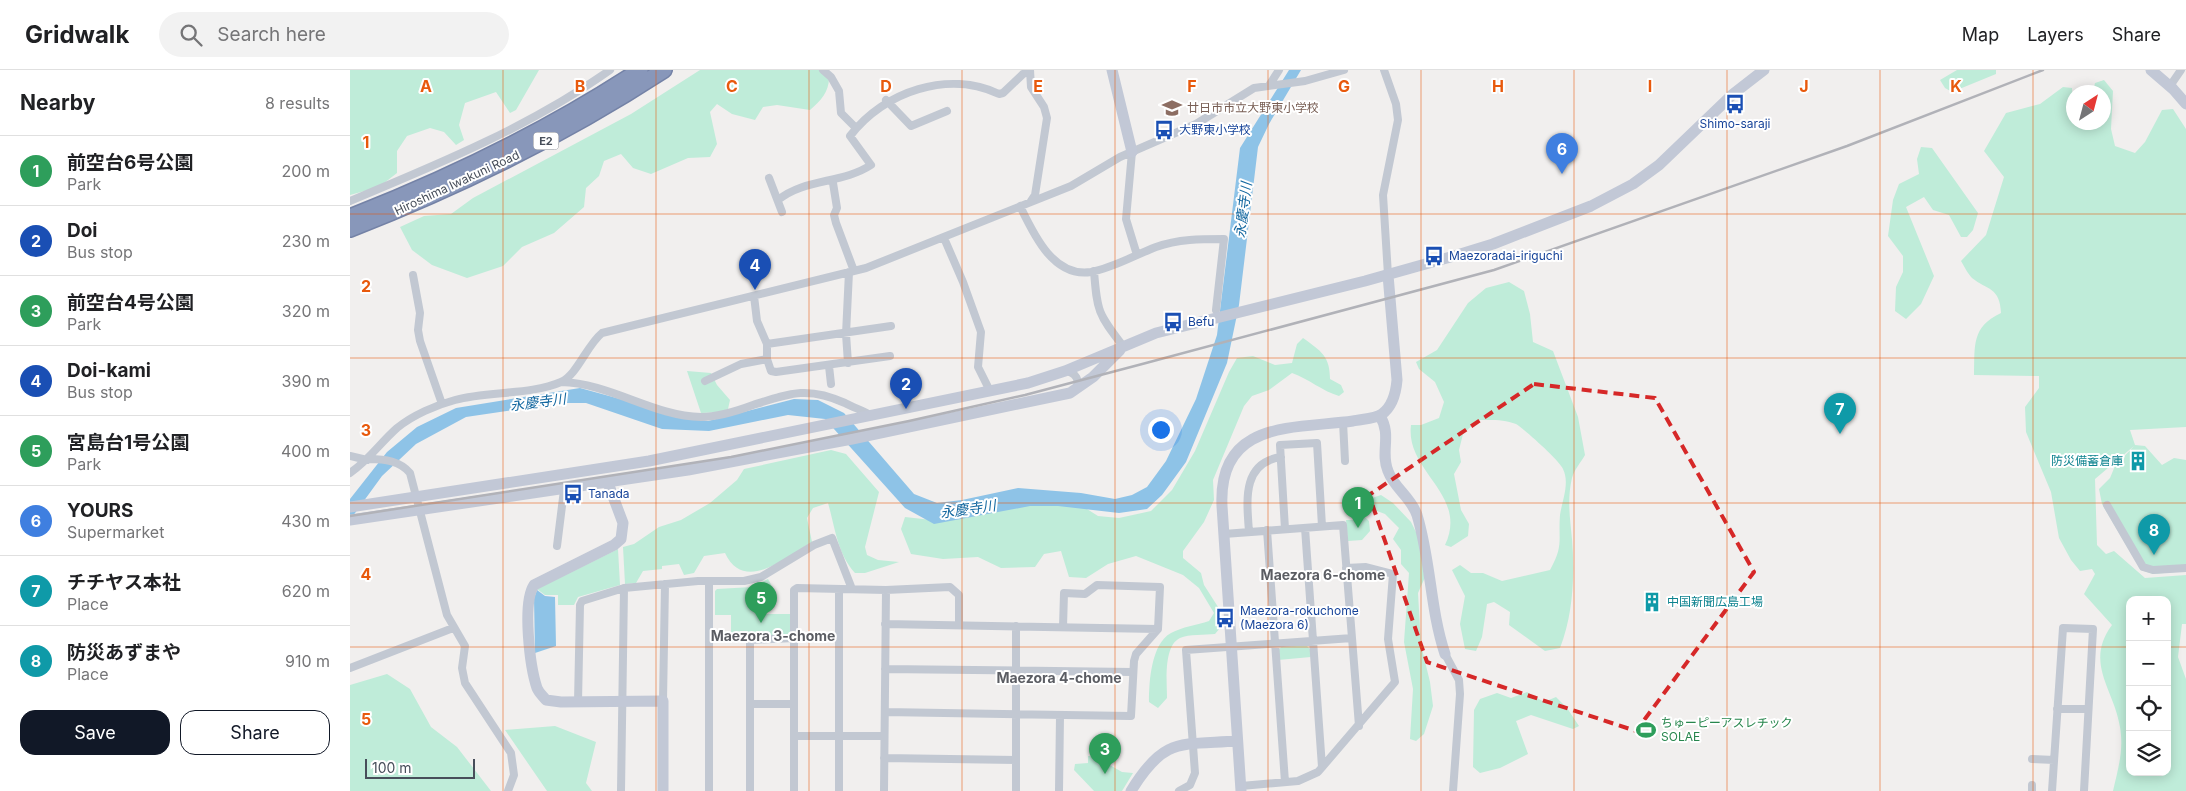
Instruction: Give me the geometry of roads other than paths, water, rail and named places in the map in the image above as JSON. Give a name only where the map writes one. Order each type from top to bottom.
[{"type":"highway","name":"Hiroshima Iwakuni Road","points":[[350,217],[420,196],[552,124],[640,70]]},
{"type":"highway","name":"Hiroshima Iwakuni Road","points":[[350,230],[420,196],[557,135],[664,70]]},
{"type":"street","points":[[350,201],[493,140],[589,85],[610,70]]},
{"type":"street","points":[[824,70],[831,77],[839,91],[839,110],[856,128]]},
{"type":"street","points":[[1112,70],[1132,152],[1126,219],[1137,255]]},
{"type":"street","points":[[1272,84],[1279,70]]},
{"type":"street","points":[[561,382],[567,378],[591,343],[602,333],[852,271],[944,238],[1071,186],[1132,152],[1196,124],[1254,88],[1295,82],[1344,70]]},
{"type":"street","points":[[1346,568],[1366,567],[1393,574],[1388,639],[1395,682],[1318,772],[1298,781],[1241,788],[1221,492],[1224,477],[1234,457],[1246,443],[1270,431],[1380,416],[1393,400],[1396,387],[1383,195],[1398,120],[1384,70]]},
{"type":"street","points":[[350,507],[649,461],[1028,383],[1065,371],[1156,332],[1215,314],[1243,311],[1388,274],[1493,244],[1620,193],[1659,166],[1738,89],[1764,70]]},
{"type":"street","points":[[2151,70],[2170,86],[2186,104]]},
{"type":"street","points":[[2170,86],[2181,70]]},
{"type":"street","points":[[958,75],[986,84],[999,94],[1023,74],[1030,71],[1031,87],[1044,107],[1047,118],[1035,195],[1031,201]]},
{"type":"street","points":[[778,200],[796,188],[853,175],[871,165],[850,136],[856,128],[886,100],[900,90],[940,76]]},
{"type":"street","points":[[886,100],[910,126],[947,111]]},
{"type":"street","points":[[769,178],[782,212]]},
{"type":"street","points":[[833,183],[837,208],[836,224],[852,271],[846,334],[848,363]]},
{"type":"street","points":[[1020,206],[1030,228],[1052,258],[1060,264],[1079,272],[1094,271],[1156,247],[1183,241],[1224,239],[1215,314]]},
{"type":"street","points":[[944,238],[963,282],[981,332],[978,367],[990,391]]},
{"type":"street","points":[[1094,271],[1096,301],[1101,318],[1123,346]]},
{"type":"street","points":[[413,275],[420,313],[418,330],[420,341],[442,404]]},
{"type":"street","points":[[754,296],[757,322],[767,344],[769,368],[776,372],[890,356]]},
{"type":"street","points":[[767,344],[891,326]]},
{"type":"street","points":[[350,520],[608,483],[852,439],[1070,393],[1093,377],[1123,346]]},
{"type":"street","points":[[705,381],[741,364],[767,359]]},
{"type":"street","points":[[829,366],[831,384]]},
{"type":"street","points":[[1065,371],[1072,372],[1077,378],[1077,387],[1070,393]]},
{"type":"street","points":[[350,473],[368,459],[398,427],[442,404],[470,397],[526,390],[561,382],[583,384],[682,415],[702,417],[731,413],[785,396],[816,392],[835,397],[872,416]]},
{"type":"street","points":[[1380,416],[1386,426],[1387,470],[1394,482],[1413,504],[1418,517],[1430,572],[1436,628],[1445,654],[1459,680],[1460,694],[1454,791]]},
{"type":"street","points":[[1343,422],[1345,461]]},
{"type":"street","points":[[1285,529],[1280,445],[1316,443],[1322,526]]},
{"type":"street","points":[[350,456],[390,461],[404,466],[410,473],[444,607],[452,628],[465,646],[462,668],[465,683],[511,753],[514,775],[508,791]]},
{"type":"street","points":[[1249,532],[1247,494],[1250,480],[1264,462],[1281,457]]},
{"type":"street","points":[[608,483],[623,523],[621,539],[614,545],[540,580],[530,590],[530,654],[537,688],[546,700],[663,702]]},
{"type":"street","points":[[557,546],[564,490]]},
{"type":"street","points":[[2106,505],[2143,567],[2153,570],[2186,568]]},
{"type":"street","points":[[1224,534],[1343,525],[1359,726]]},
{"type":"street","points":[[1305,528],[1322,767]]},
{"type":"street","points":[[1266,530],[1285,782]]},
{"type":"street","points":[[578,702],[580,605],[582,601],[624,588],[709,581],[744,581],[761,577],[814,544],[832,538],[852,589]]},
{"type":"street","points":[[709,581],[709,791]]},
{"type":"street","points":[[663,791],[665,584]]},
{"type":"street","points":[[884,712],[1131,716],[1132,672],[1136,654],[1158,629],[1160,587],[1097,585],[1085,594],[1064,593],[1063,627]]},
{"type":"street","points":[[794,791],[794,590],[797,588],[886,590],[950,587],[960,595],[959,625]]},
{"type":"street","points":[[622,791],[624,588]]},
{"type":"street","points":[[839,791],[840,589]]},
{"type":"street","points":[[884,791],[886,590]]},
{"type":"street","points":[[885,624],[1158,629]]},
{"type":"street","points":[[1016,626],[1016,791]]},
{"type":"street","points":[[350,668],[452,628]]},
{"type":"street","points":[[2052,791],[2063,628],[2094,629],[2084,791]]},
{"type":"street","points":[[750,791],[750,640],[794,638]]},
{"type":"street","points":[[1179,791],[1194,780],[1186,650],[1352,638]]},
{"type":"street","points":[[885,669],[1132,672]]},
{"type":"street","points":[[750,704],[794,704]]},
{"type":"street","points":[[2057,709],[2088,709]]},
{"type":"street","points":[[1059,791],[1060,716]]},
{"type":"street","points":[[795,736],[884,736]]},
{"type":"street","points":[[1131,791],[1147,766],[1166,749],[1193,744],[1237,741]]},
{"type":"street","points":[[884,758],[1016,760]]},
{"type":"street","points":[[2032,759],[2054,760]]},
{"type":"water","name":"永慶寺川","points":[[1289,70],[1301,70],[1269,124],[1258,147],[1239,305],[1227,363],[1186,462],[1162,495],[1147,509],[1119,513],[1058,506],[1030,506],[934,524],[905,508],[825,419],[788,415],[709,431],[662,429],[586,403],[561,403],[466,417],[416,444],[382,476],[350,520],[350,499],[387,452],[417,427],[456,408],[580,388],[642,405],[671,416],[708,421],[794,399],[818,400],[844,413],[914,494],[937,503],[962,500],[1018,488],[1081,493],[1115,499],[1132,495],[1147,487],[1166,461],[1196,399],[1217,335],[1240,148]]},
{"type":"water","points":[[537,590],[545,596],[555,597],[556,646],[535,653],[534,598]]},
{"type":"railway","points":[[350,516],[731,457],[909,421],[1025,395],[1494,270],[1847,146],[2043,70]]},
{"type":"place","name":"Shimo-saraji","points":[[1735,104]]},
{"type":"place","name":"廿日市市立大野東小学校","points":[[1172,108]]},
{"type":"place","name":"大野東小学校","points":[[1164,130]]},
{"type":"place","name":"YOURS","points":[[1562,174]]},
{"type":"place","name":"Maezoradai-iriguchi","points":[[1434,256]]},
{"type":"place","name":"Doi-kami","points":[[755,290]]},
{"type":"place","name":"Befu","points":[[1173,322]]},
{"type":"place","name":"Doi","points":[[906,409]]},
{"type":"place","name":"チチヤス本社","points":[[1840,434]]},
{"type":"place","name":"防災備蓄倉庫","points":[[2138,461]]},
{"type":"place","name":"Tanada","points":[[573,494]]},
{"type":"place","name":"前空台6号公園","points":[[1358,528]]},
{"type":"place","name":"防災あずまや","points":[[2154,555]]},
{"type":"place","name":"中国新聞広島工場","points":[[1652,602]]},
{"type":"place","name":"Maezora-rokuchome (Maezora 6)","points":[[1225,618]]},
{"type":"place","name":"宮島台1号公園","points":[[761,623]]},
{"type":"place","name":"ちゅーピーアスレチック SOLAE","points":[[1646,730]]},
{"type":"place","name":"前空台4号公園","points":[[1105,774]]},
{"type":"district","name":"Maezora 6-chome","points":[[1323,575]]},
{"type":"district","name":"Maezora 3-chome","points":[[773,636]]},
{"type":"district","name":"Maezora 4-chome","points":[[1059,678]]}]
